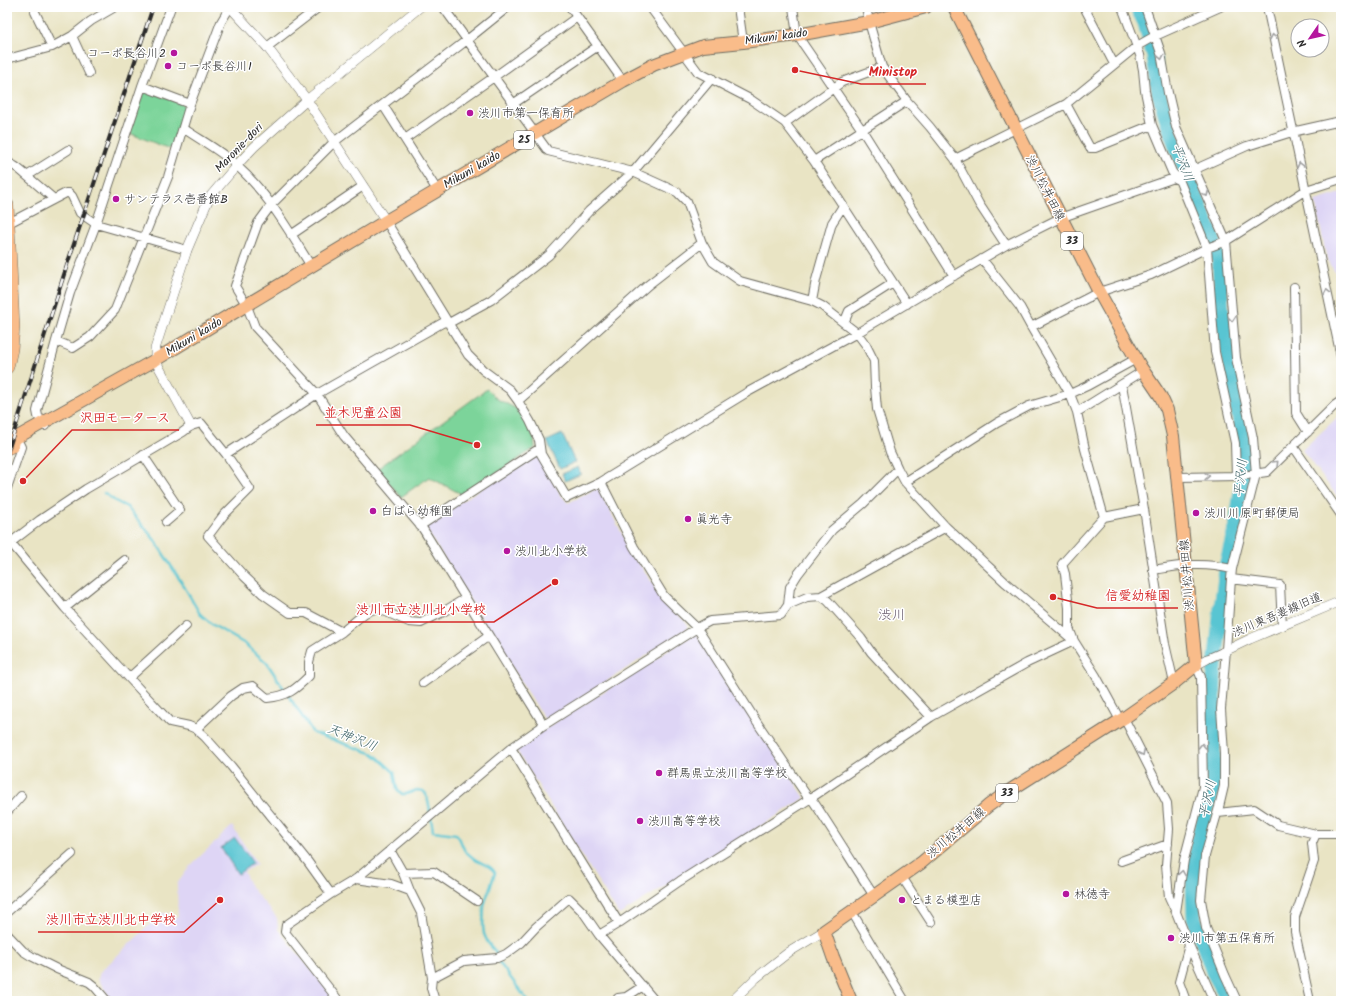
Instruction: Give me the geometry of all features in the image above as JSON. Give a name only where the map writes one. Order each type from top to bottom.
[{"type":"highway","points":[[7,205],[13,327],[11,350],[7,367]]},
{"type":"main road","name":"Mikuni kaido","points":[[11,443],[44,424],[110,391],[155,360],[247,306],[437,190],[653,65],[703,46],[797,35],[869,22],[926,7]]},
{"type":"main road","name":"渋川松井田線","points":[[824,931],[902,877],[988,806],[1122,719],[1174,683],[1196,665],[1178,477],[1173,436],[1167,410],[1161,397],[1136,359],[1099,292],[1060,218],[954,7]]},
{"type":"main road","points":[[824,931],[851,1001]]},
{"type":"street","points":[[7,59],[52,46],[72,36],[103,10],[115,7]]},
{"type":"street","points":[[44,424],[38,416],[37,411],[70,293],[96,224],[142,86],[171,7]]},
{"type":"street","points":[[56,341],[73,348],[90,337],[115,310],[168,177],[190,104],[221,22],[230,7],[267,46],[307,100],[386,221],[468,355],[483,370],[510,390],[518,401],[539,440],[541,454],[567,498],[601,482],[746,393],[857,333],[1006,245],[1060,218],[1194,170],[1247,146],[1292,132],[1341,121]]},
{"type":"street","points":[[267,46],[319,7]]},
{"type":"street","name":"Maronie-dori","points":[[155,360],[155,349],[187,250],[209,198],[236,165],[254,147],[307,100],[420,7]]},
{"type":"street","points":[[443,7],[548,151],[633,172],[677,192],[687,202],[702,243],[713,262],[740,282],[812,301],[822,306],[857,333],[866,345],[874,361],[877,408],[890,452],[905,482],[946,527],[1006,583],[1074,641]]},
{"type":"street","points":[[508,7],[334,142],[272,204],[258,223],[235,286],[247,306],[256,326],[316,394],[344,436],[420,526],[544,725]]},
{"type":"street","points":[[570,7],[623,81]]},
{"type":"street","points":[[650,7],[698,72],[750,99],[785,123],[814,161],[906,304]]},
{"type":"street","points":[[738,7],[743,42]]},
{"type":"street","points":[[793,7],[797,35],[862,130],[954,276]]},
{"type":"street","points":[[866,7],[882,67],[907,101],[955,159],[979,204],[1006,245]]},
{"type":"street","points":[[1084,7],[1114,64]]},
{"type":"street","points":[[1122,7],[1139,45],[1144,70],[1145,91],[1152,125],[1172,172],[1178,176],[1208,247],[1215,352],[1235,443],[1237,475]]},
{"type":"street","points":[[1145,7],[1161,53],[1176,127],[1224,242],[1236,358],[1253,438],[1254,474],[1230,569],[1231,578],[1220,709],[1224,753],[1224,786],[1218,813],[1205,856],[1201,900],[1206,928],[1237,1001]]},
{"type":"street","points":[[955,159],[1066,104],[1114,64],[1139,45],[1154,36],[1220,7]]},
{"type":"street","points":[[1267,7],[1292,132],[1306,190],[1341,357]]},
{"type":"street","points":[[35,12],[52,46]]},
{"type":"street","points":[[405,139],[577,17]]},
{"type":"street","points":[[72,36],[89,73]]},
{"type":"street","points":[[513,104],[598,46]]},
{"type":"street","points":[[785,123],[842,82],[882,67]]},
{"type":"street","points":[[226,454],[316,394],[444,322],[449,323],[490,300],[549,255],[589,211],[633,172],[712,78]]},
{"type":"street","points":[[142,86],[190,104]]},
{"type":"street","points":[[814,161],[907,101]]},
{"type":"street","points":[[1066,104],[1090,148],[1095,148],[1152,125]]},
{"type":"street","points":[[383,105],[437,190]]},
{"type":"street","points":[[183,128],[236,165],[272,204],[311,266]]},
{"type":"street","points":[[27,176],[68,150]]},
{"type":"street","points":[[7,163],[17,167],[54,199]]},
{"type":"street","points":[[1031,327],[1099,292],[1151,275],[1208,247],[1224,242],[1306,190],[1341,179]]},
{"type":"street","points":[[291,235],[363,186]]},
{"type":"street","points":[[8,224],[54,199],[69,193],[80,213],[96,224],[187,250]]},
{"type":"street","points":[[812,301],[816,280],[832,223],[843,206]]},
{"type":"street","points":[[518,401],[648,285],[702,243]]},
{"type":"street","points":[[982,259],[1020,307],[1070,394],[1077,412],[1085,449],[1104,517]]},
{"type":"street","points":[[844,323],[849,311],[893,283]]},
{"type":"street","points":[[1294,287],[1296,413],[1308,432]]},
{"type":"street","points":[[905,482],[997,423],[1029,406],[1070,394],[1136,359]]},
{"type":"street","points":[[155,360],[192,426]]},
{"type":"street","points":[[1077,412],[1143,371]]},
{"type":"street","points":[[1122,385],[1144,509],[1165,644],[1174,683]]},
{"type":"street","points":[[1178,477],[1237,475],[1266,472],[1335,405],[1341,401]]},
{"type":"street","points":[[331,894],[308,862],[231,766],[196,729],[170,722],[65,608],[9,540],[86,488],[192,426],[201,423],[226,454],[250,488],[222,516],[208,536],[244,576],[263,594],[290,613],[306,613],[342,632]]},
{"type":"street","points":[[7,488],[21,447],[11,443]]},
{"type":"street","points":[[1292,446],[1341,515]]},
{"type":"street","points":[[420,526],[540,448]]},
{"type":"street","points":[[143,455],[180,510],[166,522]]},
{"type":"street","points":[[339,1001],[285,932],[286,925],[356,879],[510,748],[696,628],[710,621],[781,615],[788,605],[790,587],[798,574],[832,530],[863,504],[898,469]]},
{"type":"street","points":[[601,482],[634,547],[664,596],[696,628],[756,721],[807,796],[811,798],[833,830],[874,896]]},
{"type":"street","points":[[1144,509],[1104,517],[1062,564],[1065,574],[1069,608],[1069,628],[1074,641],[1122,719],[1167,803],[1170,829],[1166,865],[1169,897],[1214,1001]]},
{"type":"street","points":[[788,605],[807,597],[821,596],[946,527]]},
{"type":"street","points":[[65,608],[125,560]]},
{"type":"street","points":[[1153,570],[1186,565],[1216,566],[1230,569]]},
{"type":"street","points":[[1231,578],[1280,585],[1282,626]]},
{"type":"street","points":[[821,596],[828,601],[861,638],[871,652],[931,717]]},
{"type":"street","points":[[196,729],[231,696],[243,688],[253,686],[267,698],[279,697],[296,689],[309,676],[309,662],[312,651],[342,632],[365,613],[377,608],[409,622],[421,623],[466,598]]},
{"type":"street","name":"渋川東吾妻線旧道","points":[[1224,651],[1341,602]]},
{"type":"street","points":[[129,678],[186,626]]},
{"type":"street","points":[[423,683],[486,638],[491,639]]},
{"type":"street","points":[[599,935],[680,881],[811,798],[931,717],[1027,663],[1074,641]]},
{"type":"street","points":[[1176,912],[1184,860],[1203,787],[1201,677],[1196,665],[1224,651]]},
{"type":"street","points":[[510,748],[619,923]]},
{"type":"street","points":[[7,812],[21,796]]},
{"type":"street","points":[[1218,813],[1254,809],[1278,825],[1316,834],[1341,834]]},
{"type":"street","points":[[1310,1001],[1295,932],[1295,917],[1314,861],[1312,843],[1316,834]]},
{"type":"street","points":[[1121,861],[1168,844]]},
{"type":"street","points":[[390,850],[403,873],[421,913],[432,978],[431,988],[435,1001]]},
{"type":"street","points":[[7,912],[72,854]]},
{"type":"street","points":[[403,873],[434,872],[477,901]]},
{"type":"street","points":[[902,877],[931,922]]},
{"type":"street","points":[[356,879],[391,884],[410,891]]},
{"type":"street","points":[[432,978],[464,961],[500,957],[521,943],[536,927],[569,898],[583,912],[599,935],[655,1001]]},
{"type":"street","points":[[852,912],[905,1001]]},
{"type":"street","points":[[732,1001],[756,978],[789,952],[824,931]]},
{"type":"street","points":[[7,934],[31,956],[57,969],[89,982],[107,1001]]},
{"type":"street","points":[[1186,1001],[1179,982],[1189,945]]},
{"type":"street","points":[[615,1001],[618,998],[626,997],[643,986]]},
{"type":"shaded area","points":[[1341,193],[1341,281],[1327,260],[1315,201]]},
{"type":"shaded area","points":[[1341,414],[1341,501],[1302,450]]},
{"type":"shaded area","points":[[537,452],[561,495],[568,503],[598,488],[632,553],[661,596],[687,624],[687,629],[547,720],[544,718],[424,526]]},
{"type":"shaded area","name":"群馬県立渋川高等学校","points":[[696,633],[805,798],[619,915],[515,748]]},
{"type":"shaded area","points":[[232,826],[257,864],[244,872],[251,887],[277,918],[278,930],[333,996],[333,1001],[112,1001],[98,979],[100,972],[162,913],[169,914],[174,919],[178,916],[177,884],[190,866]]},
{"type":"green space","points":[[144,90],[183,104],[186,108],[170,149],[129,133]]},
{"type":"green space","points":[[487,389],[497,399],[521,411],[534,438],[535,448],[463,495],[429,477],[401,497],[377,469]]},
{"type":"water","points":[[562,434],[575,462],[560,469],[547,441]]},
{"type":"water","points":[[578,467],[581,474],[565,481],[562,474]]},
{"type":"water","points":[[235,838],[253,863],[238,874],[221,848]]},
{"type":"waterway","name":"平沢川","points":[[1137,7],[1145,23],[1154,57],[1159,94],[1172,136],[1212,236],[1219,259],[1222,314],[1245,461],[1237,521],[1227,562],[1214,678],[1213,788],[1199,835],[1193,875],[1194,918],[1213,972],[1229,1001]]},
{"type":"waterway","name":"天神沢川","points":[[104,493],[127,507],[154,539],[200,614],[213,625],[245,644],[267,663],[313,733],[374,754],[394,772],[397,789],[402,794],[417,790],[423,791],[426,794],[429,805],[433,831],[456,834],[465,851],[493,870],[495,873],[484,905],[484,934],[488,943],[495,951],[498,961],[528,1001]]},
{"type":"railway","points":[[7,454],[68,262],[153,7]]},
{"type":"place","name":"コーポ長谷川2","points":[[174,53]]},
{"type":"place","name":"コーポ長谷川1","points":[[168,66]]},
{"type":"place","name":"Ministop","points":[[795,70]]},
{"type":"place","name":"渋川市第一保育所","points":[[470,113]]},
{"type":"place","name":"サンテラス壱番館B","points":[[116,199]]},
{"type":"place","name":"並木児童公園","points":[[477,445]]},
{"type":"place","name":"沢田モータース","points":[[23,481]]},
{"type":"place","name":"白ばら幼稚園","points":[[373,511]]},
{"type":"place","name":"渋川川原町郵便局","points":[[1196,513]]},
{"type":"place","name":"眞光寺","points":[[688,519]]},
{"type":"place","name":"渋川北小学校","points":[[507,551]]},
{"type":"place","name":"渋川市立渋川北小学校","points":[[555,582]]},
{"type":"place","name":"信愛幼稚園","points":[[1053,597]]},
{"type":"place","name":"群馬県立渋川高等学校","points":[[659,773]]},
{"type":"place","name":"渋川高等学校","points":[[640,821]]},
{"type":"place","name":"林徳寺","points":[[1066,894]]},
{"type":"place","name":"渋川市立渋川北中学校","points":[[220,900]]},
{"type":"place","name":"とまる模型店","points":[[902,900]]},
{"type":"place","name":"渋川市第五保育所","points":[[1171,938]]},
{"type":"district","name":"渋川","points":[[892,615]]}]
